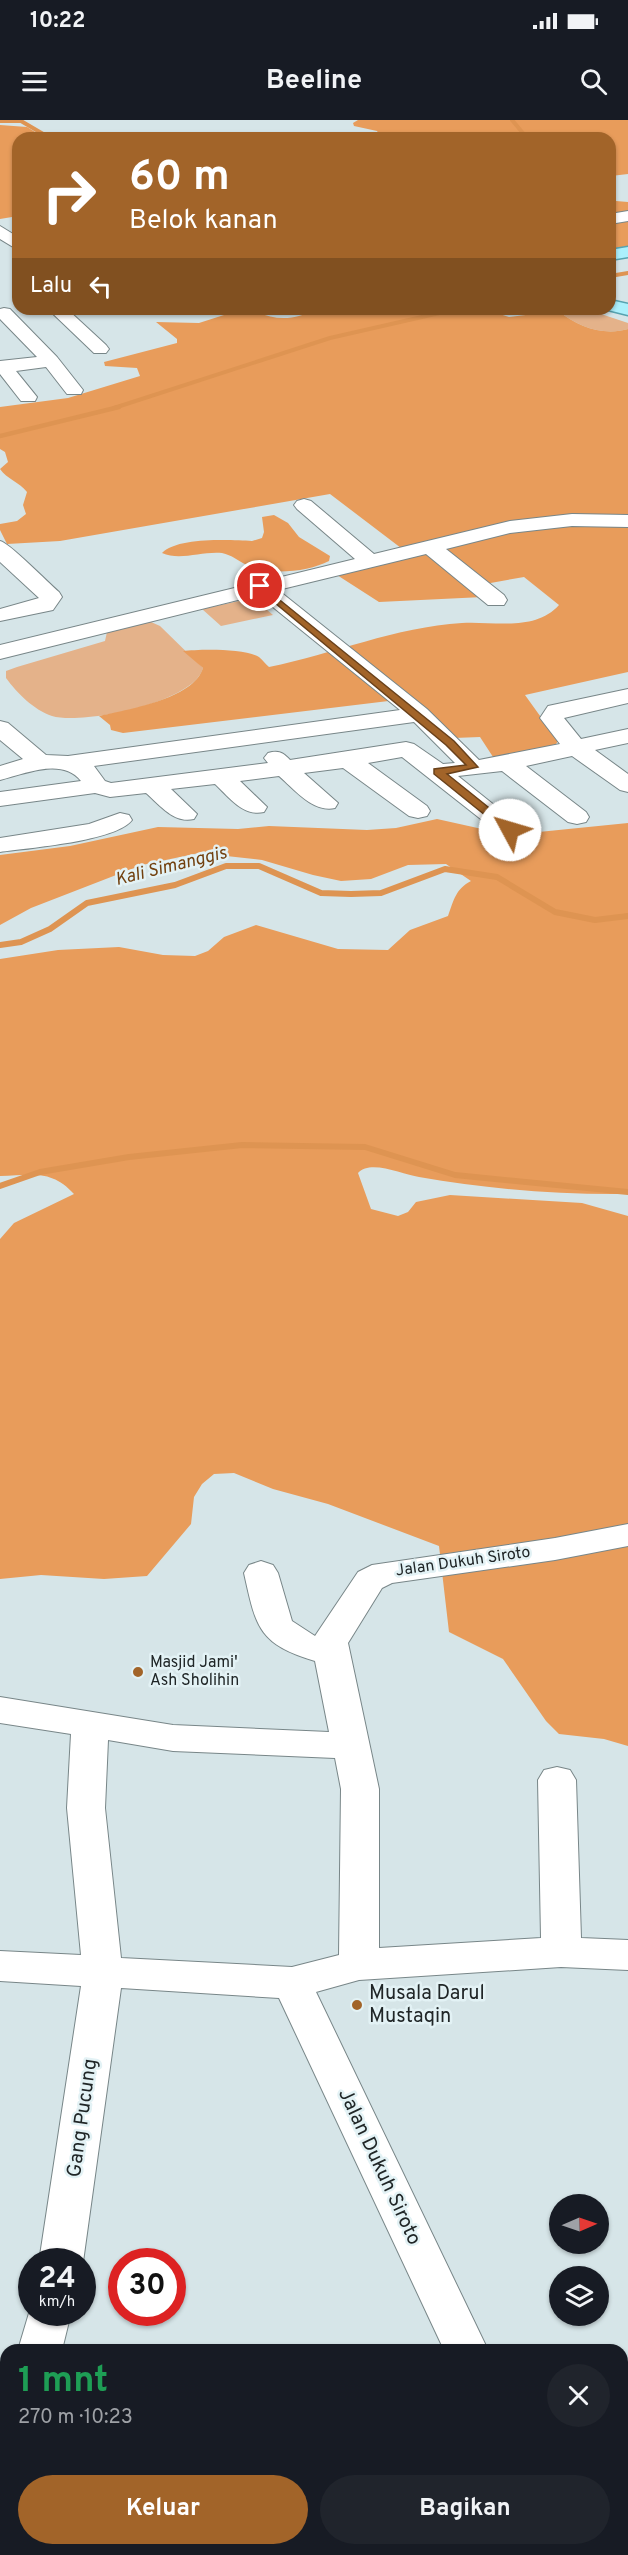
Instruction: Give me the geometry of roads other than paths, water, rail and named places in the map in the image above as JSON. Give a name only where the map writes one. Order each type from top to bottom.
[{"type":"street","points":[[0,231],[12,240]]},
{"type":"street","points":[[2,314],[51,361],[74,390]]},
{"type":"street","points":[[63,315],[100,349]]},
{"type":"street","points":[[2,367],[51,361]]},
{"type":"street","points":[[2,367],[28,397]]},
{"type":"street","points":[[304,505],[370,561]]},
{"type":"street","points":[[4,648],[526,523],[572,520],[628,521]]},
{"type":"street","points":[[0,547],[8,558],[49,592],[50,600],[36,608],[0,615]]},
{"type":"street","points":[[431,547],[496,600]]},
{"type":"street","points":[[11,584],[32,580]]},
{"type":"street","points":[[260,586],[418,714],[473,767]]},
{"type":"street","points":[[628,696],[556,711],[552,714],[552,718],[574,746],[628,785]]},
{"type":"street","points":[[0,773],[40,762],[73,762],[418,714]]},
{"type":"street","points":[[1,731],[40,762]]},
{"type":"street","points":[[260,735],[284,768],[326,803]]},
{"type":"street","points":[[438,772],[507,763],[574,746],[628,736]]},
{"type":"street","points":[[0,799],[96,786],[110,790],[153,786],[348,760],[450,743]]},
{"type":"street","points":[[406,749],[510,830]]},
{"type":"street","points":[[348,760],[418,811]]},
{"type":"street","points":[[73,762],[86,769],[96,786]]},
{"type":"street","points":[[507,763],[577,817]]},
{"type":"street","points":[[221,777],[255,807]]},
{"type":"street","points":[[153,786],[185,814]]},
{"type":"street","points":[[0,845],[94,831],[120,820]]},
{"type":"street","name":"Jalan Dukuh Siroto","points":[[359,1965],[360,1789],[330,1642],[334,1633],[370,1580],[384,1573],[555,1549],[628,1535]]},
{"type":"street","points":[[261,1574],[273,1624],[289,1640],[332,1653]]},
{"type":"street","points":[[0,1710],[173,1738],[352,1746]]},
{"type":"street","points":[[90,1726],[86,1808],[103,1973]]},
{"type":"street","points":[[557,1780],[561,1953]]},
{"type":"street","points":[[0,1966],[292,1983],[359,1965],[561,1953],[628,1955]]},
{"type":"street","name":"Gang Pucung","points":[[63,2248],[103,1973]]},
{"type":"street","name":"Jalan Dukuh Siroto","points":[[292,1983],[463,2344]]},
{"type":"street","points":[[41,2344],[46,2326]]},
{"type":"waterway","points":[[512,120],[522,132]]},
{"type":"waterway","points":[[0,121],[21,121],[40,132]]},
{"type":"waterway","points":[[616,275],[628,273]]},
{"type":"waterway","points":[[114,408],[330,338],[431,315]]},
{"type":"waterway","points":[[0,436],[119,407]]},
{"type":"waterway","name":"Kali Simanggis","points":[[0,945],[21,942],[50,929],[87,903],[175,885],[226,866],[259,866],[321,893],[351,894],[381,893],[445,869],[497,877],[555,912],[595,920],[628,916]]},
{"type":"waterway","points":[[0,1186],[40,1172],[129,1157],[242,1145],[365,1147],[455,1175],[628,1192]]},
{"type":"place","name":"Masjid Jami' Ash Sholihin","points":[[138,1672]]},
{"type":"place","name":"Musala Darul Mustaqin","points":[[357,2005]]}]
